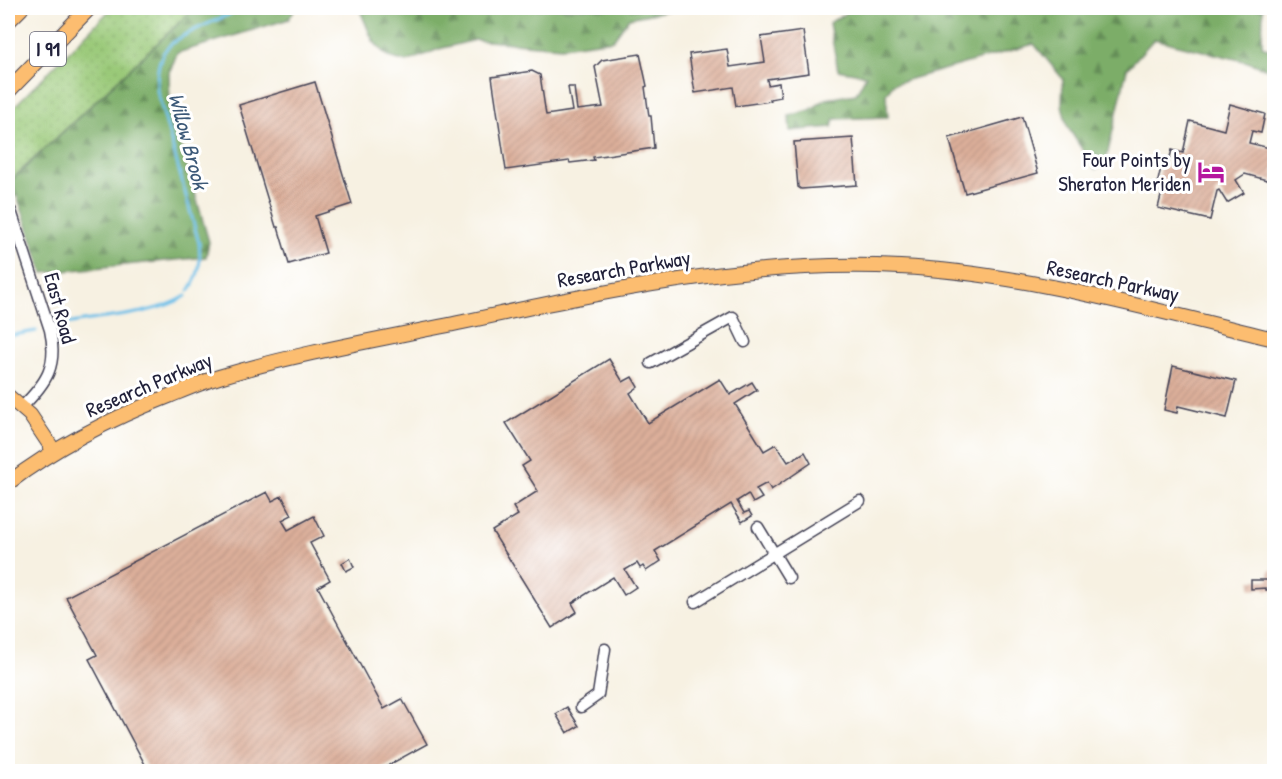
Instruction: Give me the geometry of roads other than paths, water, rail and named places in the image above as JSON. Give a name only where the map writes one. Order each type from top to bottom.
[{"type":"highway","name":"I 91","points":[[8,21],[21,8]]},
{"type":"highway","name":"I 91","points":[[8,91],[89,8]]},
{"type":"main road","name":"Research Parkway","points":[[8,483],[54,451],[144,406],[217,377],[300,356],[519,310],[709,275],[858,266],[900,267],[995,277],[1114,301],[1275,339]]},
{"type":"main road","points":[[8,396],[36,422],[54,451]]},
{"type":"street","name":"East Road","points":[[11,211],[50,330],[53,348],[52,364],[47,378],[22,407]]},
{"type":"street","points":[[651,363],[733,317],[745,342]]},
{"type":"street","points":[[695,602],[860,501]]},
{"type":"street","points":[[758,527],[789,578]]},
{"type":"street","points":[[581,707],[598,695],[605,649]]},
{"type":"waterway","name":"Willow Brook","points":[[189,291],[199,268],[199,243],[157,90],[158,66],[165,50],[175,41],[244,8]]},
{"type":"waterway","name":"Willow Brook","points":[[66,324],[144,311],[186,296]]},
{"type":"waterway","name":"Willow Brook","points":[[8,336],[36,331]]},
{"type":"place","name":"Four Points by Sheraton Meriden","points":[[1211,172]]}]
